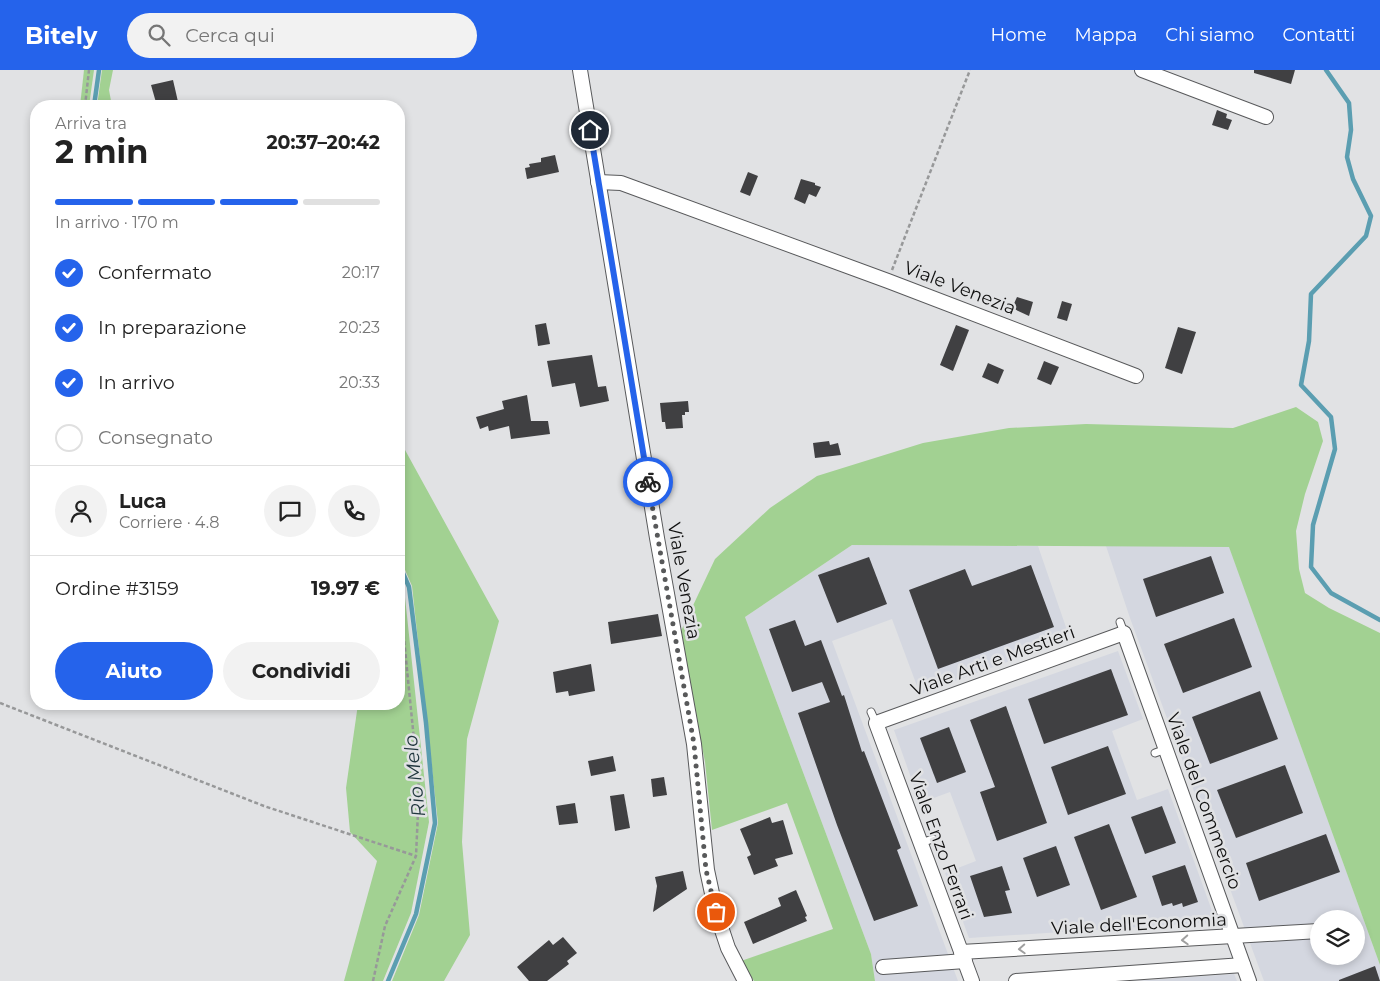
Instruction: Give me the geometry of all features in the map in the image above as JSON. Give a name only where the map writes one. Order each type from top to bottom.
[{"type":"street","name":"Viale Venezia","points":[[580,70],[657,538],[694,744],[706,870],[716,912],[725,939],[745,981]]},
{"type":"street","points":[[1142,70],[1266,117]]},
{"type":"street","name":"Viale Venezia","points":[[598,182],[622,183],[888,281],[1136,376]]},
{"type":"street","name":"Viale Arti e Mestieri","points":[[874,718],[1122,627]]},
{"type":"street","name":"Viale del Commercio","points":[[1122,627],[1160,751],[1249,981]]},
{"type":"street","name":"Viale Enzo Ferrari","points":[[874,718],[927,841],[972,981]]},
{"type":"street","name":"Viale dell'Economia","points":[[883,967],[963,957],[1310,932]]},
{"type":"street","points":[[1016,981],[1244,965]]},
{"type":"path","points":[[86,100],[89,70]]},
{"type":"path","points":[[888,281],[970,70]]},
{"type":"path","points":[[373,981],[385,926],[416,856],[419,790],[405,649]]},
{"type":"path","points":[[0,703],[264,806],[416,856]]},
{"type":"shaded area","points":[[852,545],[1038,546],[1070,639],[920,694],[892,619],[832,641],[958,981],[875,981],[871,954],[745,617]]},
{"type":"shaded area","points":[[1106,546],[1229,546],[1360,910],[1310,910],[1310,965],[1365,965],[1365,923],[1380,965],[1380,981],[1264,981],[1130,618]]},
{"type":"shaded area","points":[[1118,651],[1143,719],[1112,731],[1137,800],[1168,789],[1216,922],[969,938],[945,873],[976,861],[950,792],[920,803],[894,730]]},
{"type":"shaded area","points":[[1234,974],[1237,981],[1135,981]]},
{"type":"green space","points":[[84,70],[94,70],[90,100],[81,100]]},
{"type":"green space","points":[[102,70],[113,70],[109,90],[111,100],[98,100]]},
{"type":"green space","points":[[1296,407],[1318,422],[1323,441],[1305,494],[1296,531],[1299,569],[1305,593],[1329,608],[1380,633],[1380,965],[1365,923],[1365,910],[1360,910],[1229,547],[852,545],[745,617],[871,954],[875,981],[754,981],[741,961],[833,929],[787,803],[712,830],[705,762],[680,633],[715,559],[770,508],[817,476],[923,443],[1009,428],[1086,424],[1233,428]]},
{"type":"green space","points":[[405,450],[499,621],[467,739],[462,842],[470,935],[444,981],[392,981],[419,915],[438,823],[412,586],[405,570]]},
{"type":"green space","points":[[405,597],[429,822],[411,913],[383,981],[344,981],[377,861],[350,832],[346,788],[357,710],[405,710]]},
{"type":"building","points":[[1254,70],[1295,70],[1291,84],[1254,73]]},
{"type":"building","points":[[173,80],[178,100],[155,100],[151,85]]},
{"type":"building","points":[[1217,110],[1227,114],[1226,118],[1232,120],[1228,130],[1212,125]]},
{"type":"building","points":[[555,155],[559,172],[527,179],[525,168],[530,167],[529,164],[541,162],[541,158]]},
{"type":"building","points":[[748,172],[758,176],[750,196],[740,192]]},
{"type":"building","points":[[801,179],[821,187],[816,197],[809,194],[805,204],[794,199]]},
{"type":"building","points":[[1017,297],[1033,302],[1029,316],[1012,308]]},
{"type":"building","points":[[1062,301],[1072,304],[1067,321],[1057,318]]},
{"type":"building","points":[[546,323],[550,344],[538,346],[535,325]]},
{"type":"building","points":[[956,325],[969,330],[953,371],[940,365]]},
{"type":"building","points":[[1178,327],[1196,332],[1182,374],[1165,368]]},
{"type":"building","points":[[592,355],[598,387],[606,386],[609,401],[580,407],[575,383],[552,387],[547,361]]},
{"type":"building","points":[[1044,361],[1059,367],[1051,385],[1037,379]]},
{"type":"building","points":[[988,363],[1004,370],[998,384],[982,377]]},
{"type":"building","points":[[527,395],[531,421],[548,421],[550,434],[511,439],[509,426],[489,431],[488,426],[480,429],[476,417],[504,409],[502,401]]},
{"type":"building","points":[[688,401],[689,412],[685,412],[685,415],[682,415],[683,428],[666,429],[665,422],[662,422],[660,403]]},
{"type":"building","points":[[829,441],[830,445],[838,443],[841,455],[815,458],[813,443]]},
{"type":"building","points":[[1211,556],[1224,593],[1156,617],[1143,579]]},
{"type":"building","points":[[869,557],[887,604],[837,623],[818,575]]},
{"type":"building","points":[[1031,565],[1054,627],[938,669],[909,590],[965,569],[972,586]]},
{"type":"building","points":[[658,614],[662,636],[611,644],[608,622]]},
{"type":"building","points":[[1234,618],[1252,667],[1183,693],[1164,644]]},
{"type":"building","points":[[795,620],[805,646],[821,640],[842,696],[844,695],[862,752],[864,751],[901,848],[897,850],[918,906],[874,921],[837,825],[798,713],[830,702],[822,682],[792,692],[769,629]]},
{"type":"building","points":[[591,664],[595,691],[569,696],[568,691],[556,693],[553,672]]},
{"type":"building","points":[[1111,669],[1128,715],[1044,744],[1028,699]]},
{"type":"building","points":[[1260,691],[1278,739],[1210,764],[1192,717]]},
{"type":"building","points":[[1006,706],[1047,823],[997,841],[980,792],[995,787],[970,720]]},
{"type":"building","points":[[949,727],[966,772],[937,783],[920,738]]},
{"type":"building","points":[[1108,746],[1126,794],[1068,815],[1051,767]]},
{"type":"building","points":[[613,756],[616,771],[591,776],[588,761]]},
{"type":"building","points":[[1285,765],[1303,813],[1236,838],[1217,790]]},
{"type":"building","points":[[664,777],[667,795],[653,797],[651,779]]},
{"type":"building","points":[[624,794],[630,828],[615,831],[610,796]]},
{"type":"building","points":[[575,803],[578,823],[559,825],[556,806]]},
{"type":"building","points":[[1162,806],[1176,843],[1145,854],[1131,817]]},
{"type":"building","points":[[770,817],[772,823],[783,820],[793,854],[775,859],[778,866],[754,875],[747,857],[751,855],[740,829]]},
{"type":"building","points":[[1109,824],[1137,897],[1101,910],[1074,837]]},
{"type":"building","points":[[1326,834],[1340,872],[1259,901],[1246,863]]},
{"type":"building","points":[[1056,846],[1070,885],[1037,897],[1023,858]]},
{"type":"building","points":[[1185,865],[1198,902],[1183,907],[1182,903],[1173,906],[1172,903],[1162,906],[1152,876]]},
{"type":"building","points":[[1002,866],[1010,890],[1005,891],[1012,913],[984,917],[970,876]]},
{"type":"building","points":[[683,871],[687,889],[653,912],[657,886],[655,877]]},
{"type":"building","points":[[796,890],[807,916],[805,917],[807,921],[753,944],[744,922],[781,906],[778,898]]},
{"type":"building","points":[[563,937],[577,953],[567,961],[569,964],[547,981],[529,981],[517,967],[549,940],[553,945]]},
{"type":"building","points":[[1375,966],[1380,981],[1339,981],[1339,980]]},
{"type":"waterway","name":"Rio Melo","points":[[95,100],[99,70]]},
{"type":"waterway","points":[[1326,70],[1349,103],[1351,130],[1347,157],[1353,179],[1371,216],[1366,236],[1311,294],[1309,341],[1301,385],[1331,417],[1335,449],[1313,525],[1311,567],[1331,593],[1380,620]]},
{"type":"waterway","name":"Rio Melo","points":[[388,981],[416,914],[435,823],[426,723],[409,587],[405,578]]},
{"type":"way so far","points":[[648,482],[694,744],[706,870],[716,912]]},
{"type":"route","points":[[590,130],[648,482]]}]
